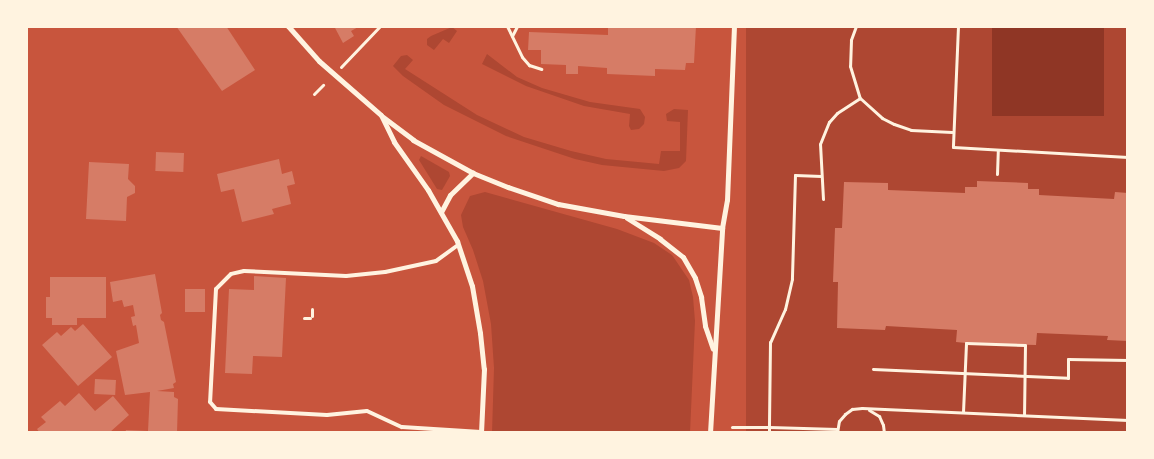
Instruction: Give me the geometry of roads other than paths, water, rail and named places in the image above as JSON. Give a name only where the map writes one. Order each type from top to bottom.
[{"type":"street","points":[[288,26],[319,61],[381,115],[413,140],[473,173],[558,204],[624,216],[722,228]]},
{"type":"street","points":[[710,433],[722,228],[727,200],[734,26]]},
{"type":"street","points":[[381,115],[394,142],[441,212],[458,245],[472,286],[484,369],[481,432]]},
{"type":"street","points":[[441,212],[450,195],[473,173]]},
{"type":"street","points":[[624,216],[660,239],[683,257],[701,297],[705,326],[714,353]]},
{"type":"lane","points":[[458,245],[436,260],[384,272],[346,276],[244,271],[231,274],[216,289],[210,402],[216,409],[225,410],[326,415],[368,412],[402,427],[481,432]]}]
